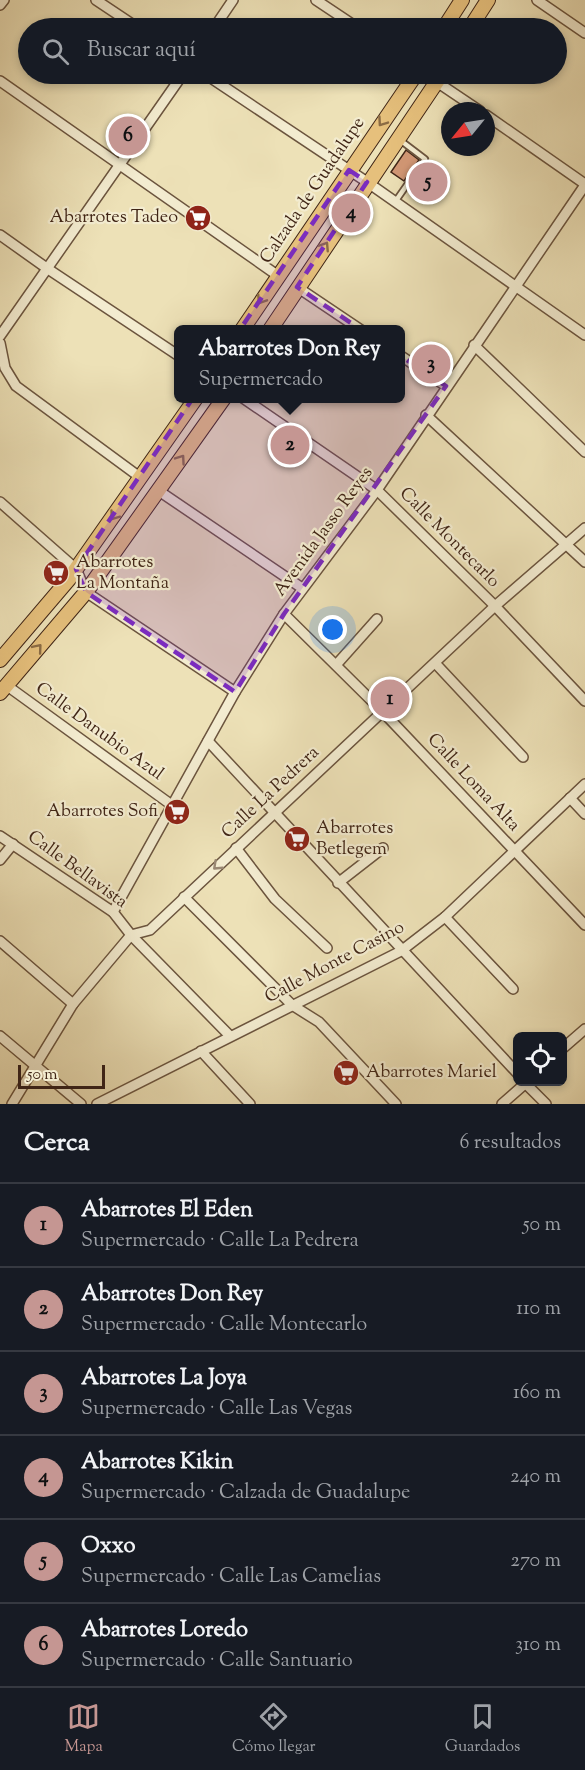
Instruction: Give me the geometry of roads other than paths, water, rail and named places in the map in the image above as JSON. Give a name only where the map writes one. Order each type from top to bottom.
[{"type":"main road","points":[[450,18],[462,0]]},
{"type":"main road","points":[[476,18],[488,0]]},
{"type":"main road","name":"Calzada de Guadalupe","points":[[245,325],[409,84]]},
{"type":"main road","points":[[273,325],[430,84]]},
{"type":"main road","points":[[0,660],[76,569],[193,403]]},
{"type":"main road","points":[[3,689],[86,592],[221,403]]},
{"type":"street","points":[[0,5],[4,0]]},
{"type":"street","points":[[96,0],[123,18]]},
{"type":"street","points":[[221,18],[233,0]]},
{"type":"street","points":[[316,0],[343,18]]},
{"type":"street","points":[[537,0],[563,18]]},
{"type":"street","points":[[567,21],[585,33]]},
{"type":"street","points":[[0,81],[277,275]]},
{"type":"street","points":[[0,336],[176,84]]},
{"type":"street","points":[[220,84],[367,182],[585,335]]},
{"type":"street","points":[[445,84],[468,102]]},
{"type":"street","points":[[495,121],[585,184]]},
{"type":"street","name":"Avenida Jasso Reyes","points":[[113,912],[236,692],[284,614],[377,490],[585,184]]},
{"type":"street","points":[[0,235],[48,270],[174,353]]},
{"type":"street","points":[[297,287],[354,325]]},
{"type":"street","points":[[0,343],[4,368],[16,386],[141,478]]},
{"type":"street","points":[[474,345],[585,452]]},
{"type":"street","points":[[405,359],[446,386]]},
{"type":"street","name":"Calle Montecarlo","points":[[249,403],[377,490],[495,606],[585,701]]},
{"type":"street","points":[[426,415],[585,562]]},
{"type":"street","points":[[159,491],[302,588]]},
{"type":"street","points":[[0,502],[76,569],[86,592],[236,692]]},
{"type":"street","name":"Calle La Pedrera","points":[[12,1104],[73,1004],[131,935],[150,930],[273,813],[436,664],[495,606],[585,528]]},
{"type":"street","name":"Calle Loma Alta","points":[[284,614],[383,712],[585,925]]},
{"type":"street","points":[[336,665],[377,620]]},
{"type":"street","points":[[436,664],[523,757]]},
{"type":"street","name":"Calle Danubio Azul","points":[[3,689],[173,806]]},
{"type":"street","points":[[208,741],[513,1069]]},
{"type":"street","name":"Calle Monte Casino","points":[[97,1104],[401,951],[445,917],[585,784]]},
{"type":"street","points":[[570,798],[585,814]]},
{"type":"street","name":"Calle Bellavista","points":[[0,836],[113,912],[131,935],[230,1036]]},
{"type":"street","points":[[0,860],[13,844]]},
{"type":"street","points":[[236,848],[274,899],[327,948]]},
{"type":"street","points":[[338,883],[382,848]]},
{"type":"street","points":[[184,897],[292,1005],[319,1022],[396,1104]]},
{"type":"street","points":[[445,917],[513,989]]},
{"type":"street","points":[[0,941],[73,1004]]},
{"type":"street","points":[[567,1045],[585,1029]]},
{"type":"street","points":[[0,1036],[81,1104]]},
{"type":"street","points":[[201,1051],[250,1104]]},
{"type":"street","points":[[502,1104],[522,1086]]},
{"type":"street","points":[[530,1086],[546,1104]]},
{"type":"lane","points":[[395,202],[425,159],[397,138]]},
{"type":"place","name":"Abarrotes Loredo","points":[[128,136]]},
{"type":"place","name":"Oxxo","points":[[428,182]]},
{"type":"place","name":"Abarrotes Kikin","points":[[351,213]]},
{"type":"place","name":"Abarrotes Tadeo","points":[[198,218]]},
{"type":"place","name":"Abarrotes La Joya","points":[[431,364]]},
{"type":"place","name":"Abarrotes Don Rey","points":[[290,445]]},
{"type":"place","name":"Abarrotes La Montaña","points":[[56,573]]},
{"type":"place","name":"Abarrotes El Eden","points":[[390,699]]},
{"type":"place","name":"Abarrotes Sofi","points":[[177,812]]},
{"type":"place","name":"Abarrotes Betlegem","points":[[297,839]]},
{"type":"place","name":"Abarrotes Mariel","points":[[346,1073]]}]
